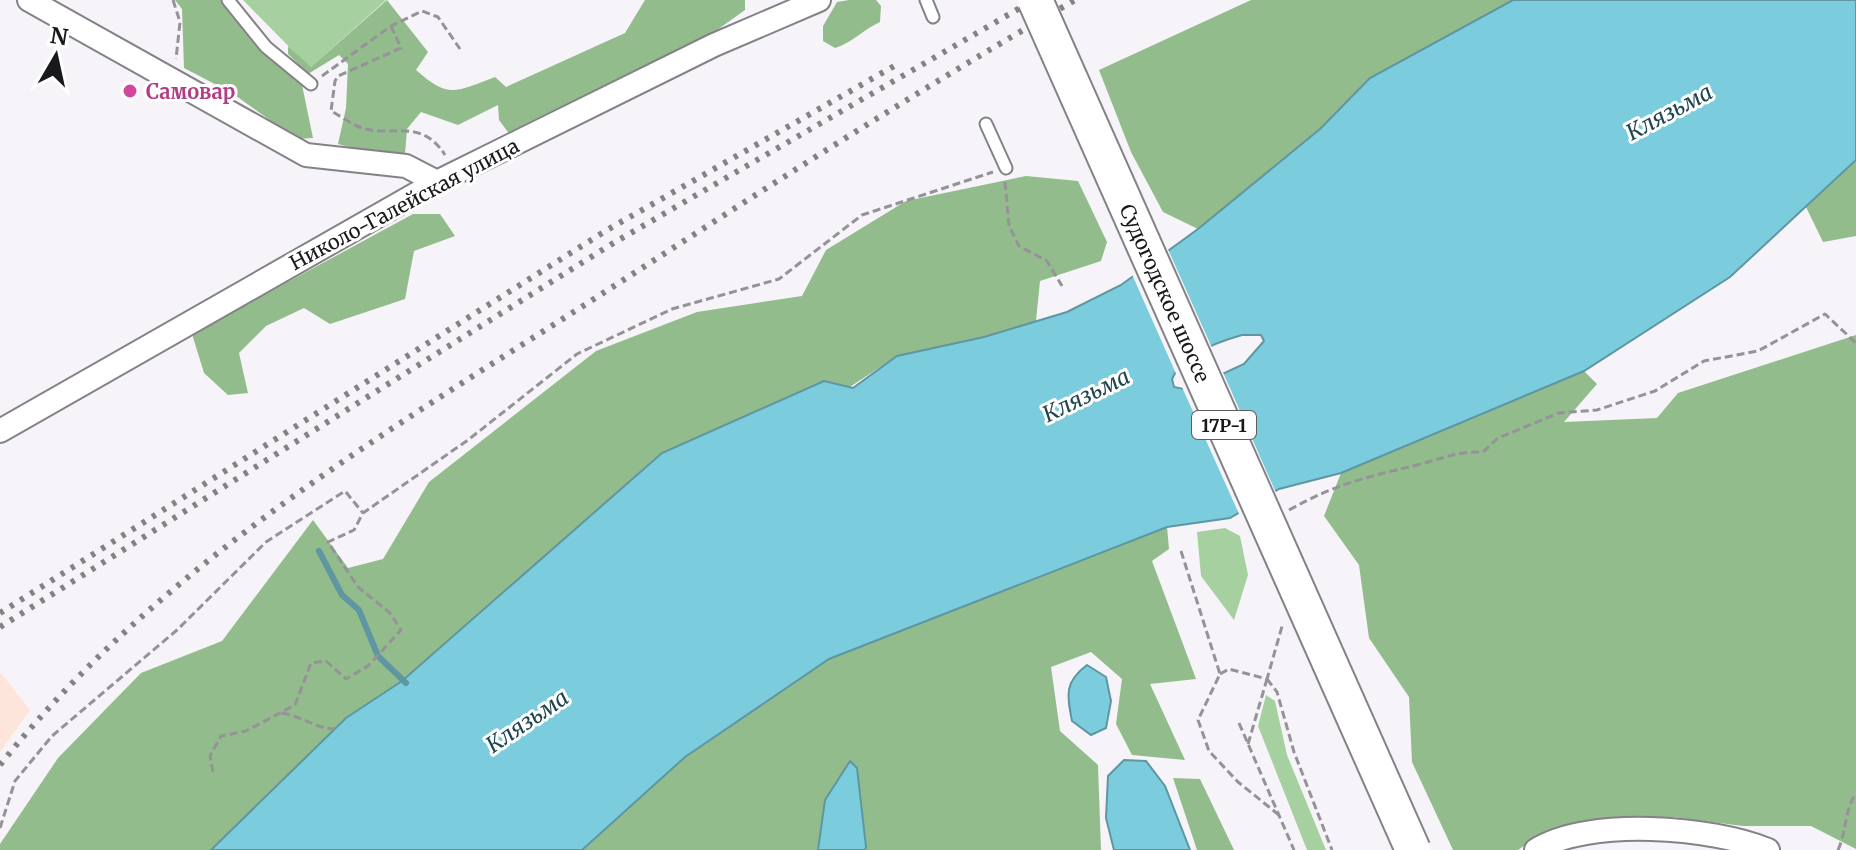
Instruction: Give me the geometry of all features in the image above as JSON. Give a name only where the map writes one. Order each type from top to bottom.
[{"type":"main road","name":"Судогодское шоссе","points":[[1035,0],[1413,850]]},
{"type":"street","points":[[29,0],[306,155],[406,166],[446,177]]},
{"type":"street","name":"Николо-Галейская улица","points":[[0,431],[446,177],[714,45],[819,0]]},
{"type":"street","points":[[1536,850],[1550,841],[1597,831],[1685,833],[1742,839],[1768,850]]},
{"type":"lane","points":[[228,0],[266,47],[311,84]]},
{"type":"lane","points":[[926,0],[933,17]]},
{"type":"lane","points":[[986,124],[1006,168]]},
{"type":"path","points":[[173,0],[180,22],[173,83]]},
{"type":"path","points":[[311,84],[391,26],[422,11],[438,17],[460,49]]},
{"type":"path","points":[[391,26],[401,48],[338,76],[331,111],[365,129],[395,128],[426,135],[440,148],[446,177]]},
{"type":"path","points":[[213,772],[210,756],[221,736],[246,731],[295,705],[311,663],[326,661],[346,679],[368,666],[401,630],[390,613],[358,587],[328,542],[354,530],[363,513],[468,440],[577,354],[672,309],[779,279],[862,215],[1006,168],[1004,202],[1009,226],[1019,246],[1047,261],[1062,286]]},
{"type":"path","points":[[1283,518],[1289,510],[1327,488],[1456,451],[1483,452],[1498,438],[1559,413],[1597,410],[1655,391],[1704,361],[1758,351],[1825,314],[1856,343]]},
{"type":"path","points":[[0,828],[15,781],[52,736],[177,630],[266,542],[345,491],[363,513]]},
{"type":"path","points":[[1181,551],[1220,674]]},
{"type":"path","points":[[1248,744],[1284,616]]},
{"type":"path","points":[[1279,815],[1238,782],[1209,751],[1198,720],[1220,674],[1229,669],[1267,679],[1277,692],[1294,752],[1332,850]]},
{"type":"path","points":[[282,713],[305,717],[320,729],[335,729]]},
{"type":"path","points":[[1239,723],[1294,850]]},
{"type":"path","points":[[1838,850],[1845,835],[1847,807],[1856,793]]},
{"type":"shaded area","points":[[0,672],[30,710],[0,752]]},
{"type":"green space","points":[[175,0],[235,0],[302,85],[313,138],[296,139],[232,93],[184,68],[182,9]]},
{"type":"green space","points":[[243,0],[386,0],[310,68]]},
{"type":"green space","points":[[387,0],[428,52],[416,70],[437,85],[453,90],[495,77],[506,87],[625,33],[645,0],[745,0],[745,10],[703,40],[511,136],[499,120],[498,105],[458,125],[421,112],[407,129],[405,154],[382,156],[338,144],[346,108],[348,64],[339,55],[308,74],[288,54],[288,46],[311,67]]},
{"type":"green space","points":[[876,0],[881,6],[880,22],[835,48],[823,41],[823,26],[837,2]]},
{"type":"green space","points":[[1251,0],[1513,0],[1370,78],[1320,129],[1198,229],[1163,212],[1131,152],[1099,70]]},
{"type":"green space","points":[[1856,160],[1856,236],[1823,242],[1806,207]]},
{"type":"green space","points":[[1026,176],[1078,181],[1107,242],[1101,261],[1040,281],[1036,321],[984,337],[897,356],[346,718],[211,850],[0,850],[0,844],[58,758],[141,673],[222,641],[313,520],[348,568],[383,559],[429,482],[596,351],[697,312],[802,296],[826,250],[906,201]]},
{"type":"green space","points":[[413,214],[440,214],[455,236],[414,251],[405,299],[330,324],[304,308],[266,326],[239,353],[248,393],[228,395],[204,373],[192,334]]},
{"type":"green space","points":[[1856,335],[1856,849],[1811,826],[1743,826],[1672,817],[1597,819],[1547,830],[1518,850],[1453,850],[1412,762],[1409,697],[1369,638],[1359,565],[1324,516],[1341,473],[1584,371],[1597,384],[1564,422],[1657,418],[1678,393]]},
{"type":"green space","points":[[1167,527],[1169,549],[1152,561],[1196,679],[1150,684],[1185,760],[1132,755],[1116,724],[1122,679],[1091,652],[1051,667],[1060,731],[1098,765],[1101,850],[865,850],[866,847],[825,800],[818,850],[582,850],[685,757],[829,659]]},
{"type":"green space","points":[[1225,528],[1240,536],[1248,575],[1234,620],[1201,576],[1197,532]]},
{"type":"green space","points":[[1266,695],[1275,701],[1287,755],[1326,850],[1307,850],[1258,726]]},
{"type":"green space","points":[[1173,778],[1200,779],[1234,850],[1197,850]]},
{"type":"water","name":"Клязьма","points":[[1513,0],[1856,0],[1856,160],[1730,277],[1584,371],[1341,473],[1279,489],[1230,518],[1167,527],[829,659],[685,757],[582,850],[211,850],[346,718],[402,681],[662,453],[824,381],[853,388],[897,356],[984,337],[1067,312],[1121,285],[1198,229],[1320,129],[1370,78]],"holes":[[[1242,335],[1261,335],[1264,341],[1244,364],[1188,390],[1174,387],[1172,379],[1192,356],[1222,341]]]},
{"type":"water","points":[[1087,665],[1106,677],[1111,701],[1106,728],[1091,735],[1072,721],[1068,696],[1074,677]]},
{"type":"water","points":[[1124,760],[1146,761],[1165,786],[1190,850],[1114,850],[1106,818],[1108,776]]},
{"type":"water","points":[[850,761],[857,768],[865,850],[818,850],[825,800]]},
{"type":"pier","points":[[1167,247],[1213,350],[1180,369],[1177,376],[1131,272]]},
{"type":"pier","points":[[1222,370],[1277,495],[1240,516],[1181,385],[1187,386]]},
{"type":"waterway","points":[[319,551],[342,595],[359,610],[378,656],[406,683]]},
{"type":"railway","points":[[0,627],[615,242],[1034,0]]},
{"type":"railway","points":[[0,765],[61,695],[127,630],[198,569],[272,512],[426,406],[766,188],[1075,0]]},
{"type":"railway","points":[[0,613],[607,230],[896,65]]},
{"type":"place","name":"Самовар","points":[[130,91]]}]
